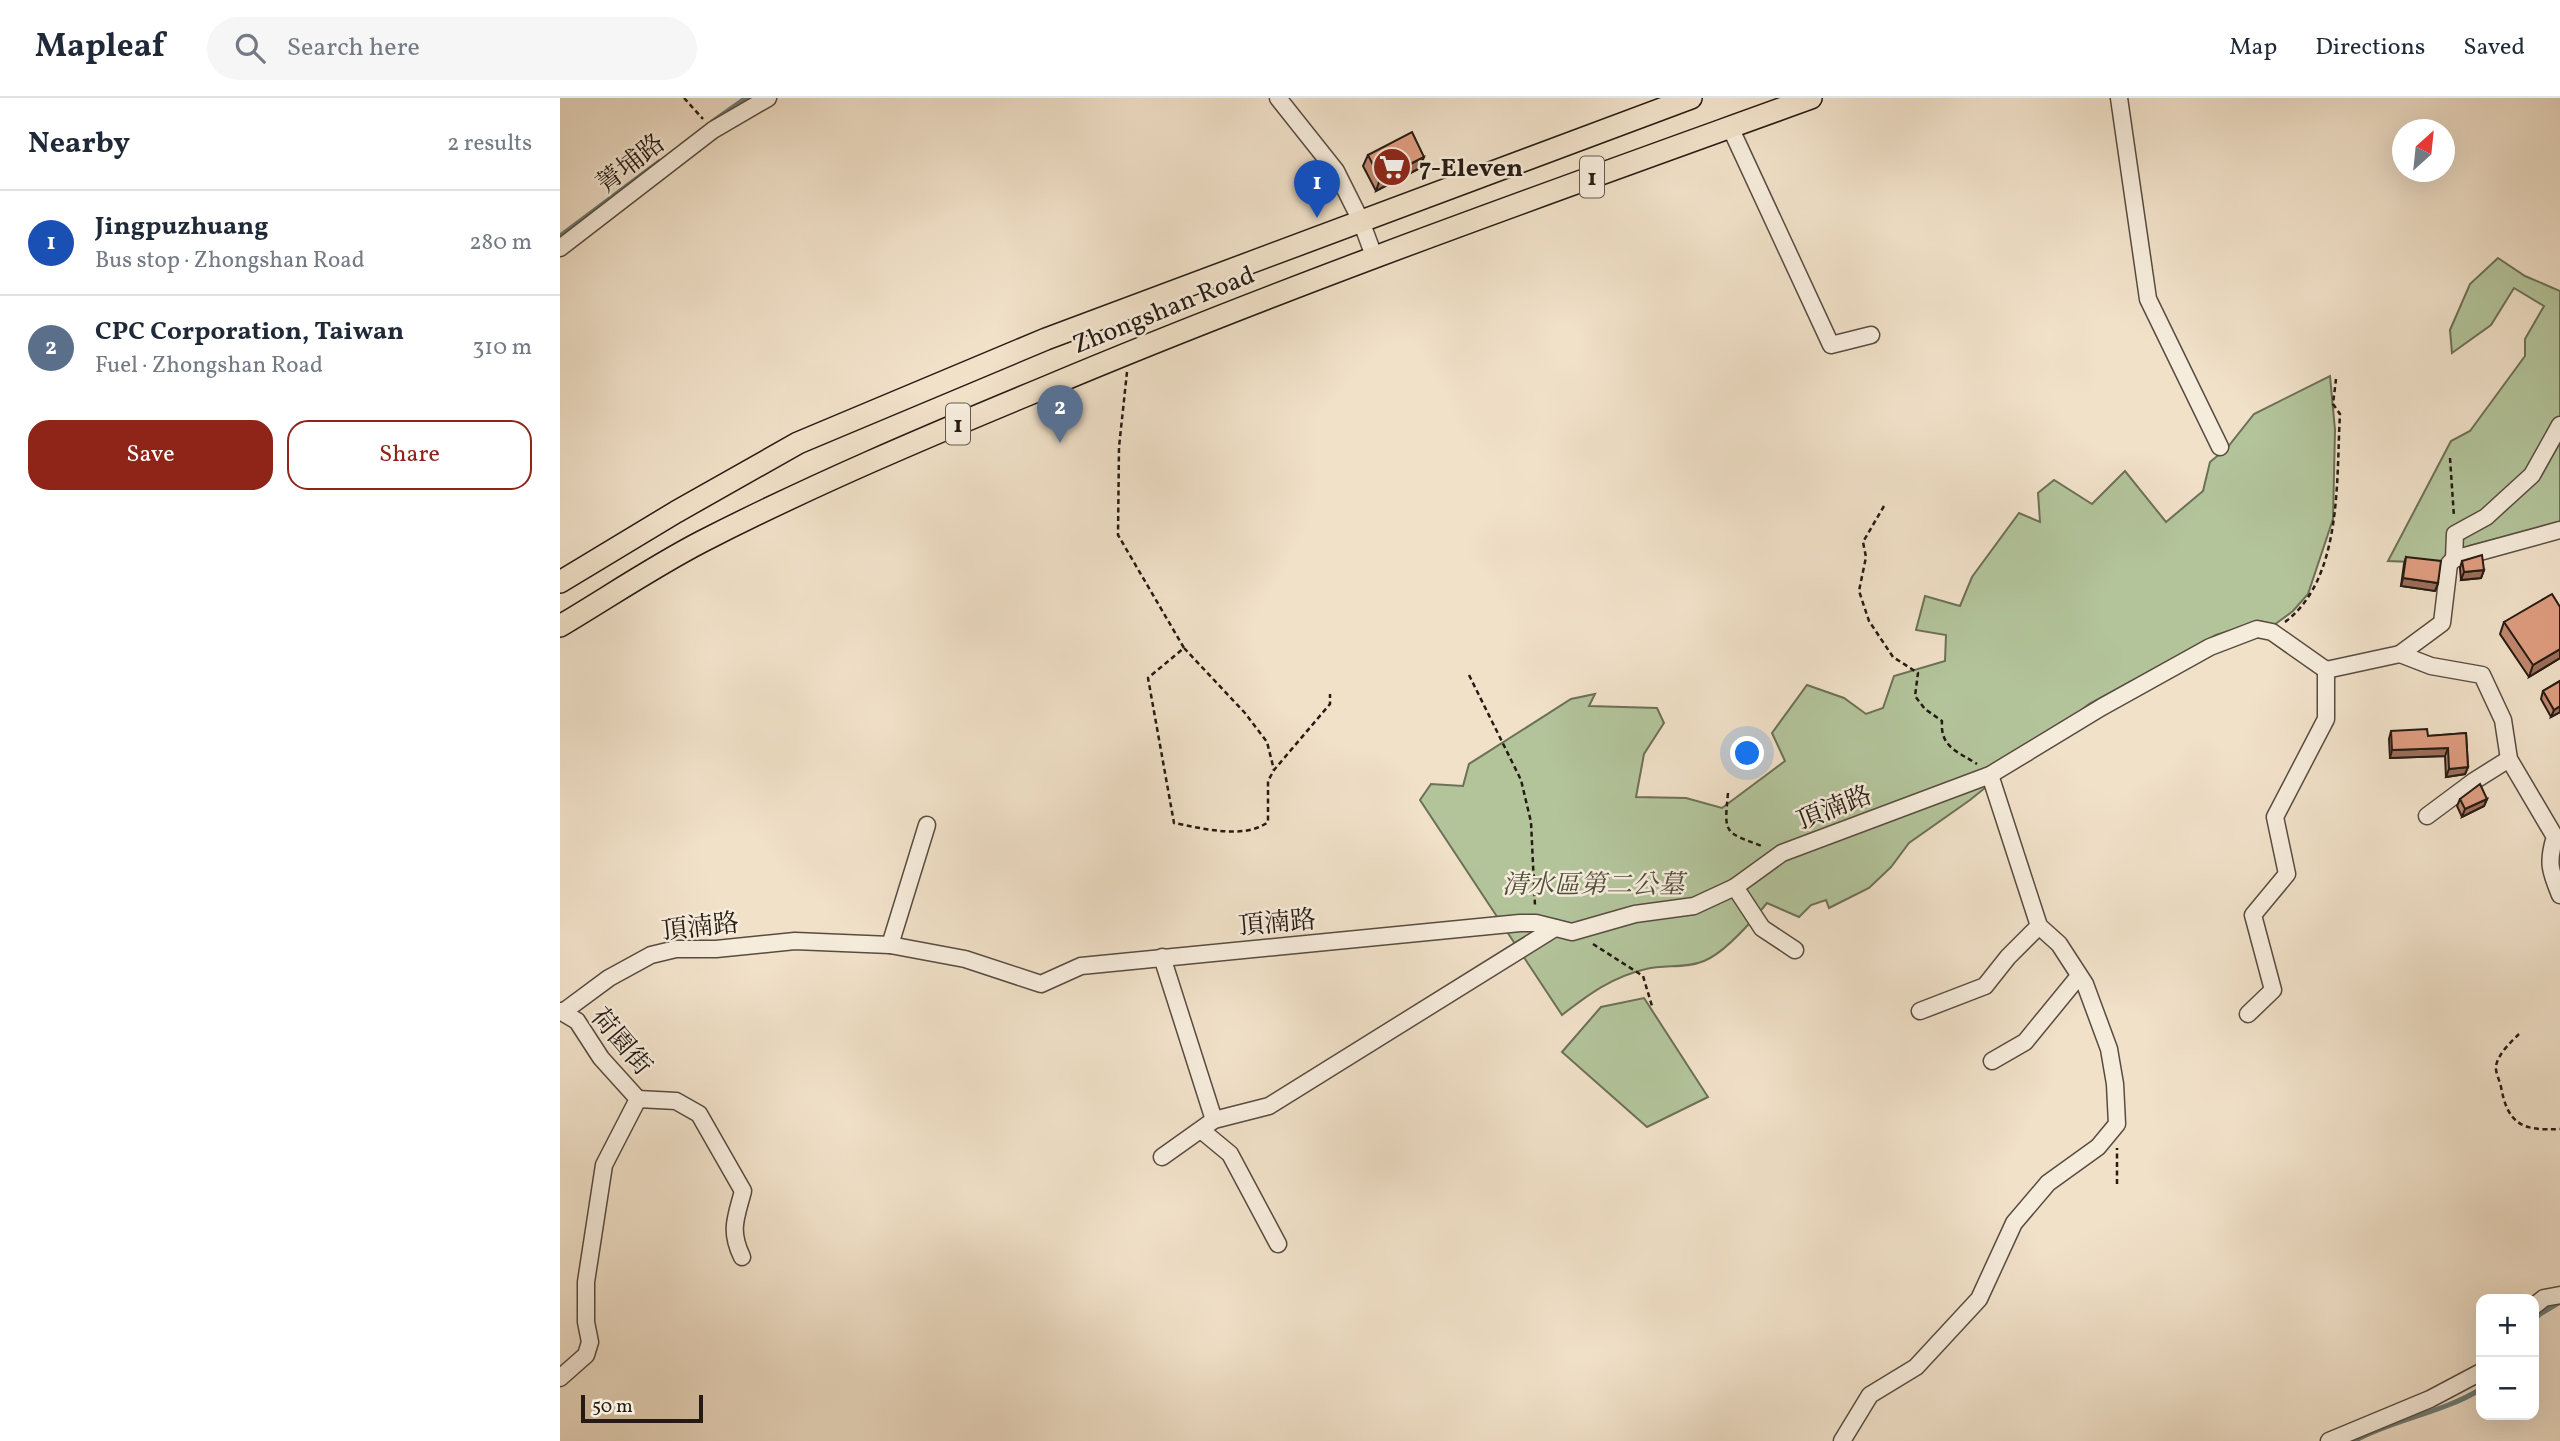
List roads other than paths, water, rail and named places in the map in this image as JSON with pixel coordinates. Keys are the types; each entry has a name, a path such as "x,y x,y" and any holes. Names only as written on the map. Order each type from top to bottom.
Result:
{"main road":[{"name":"Zhongshan Road","path":"560,582 798,443 1046,340 1691,98"},
{"name":"Zhongshan Road","path":"560,626 697,544 801,493 1130,352 1374,256 1811,98"}],"street":[{"name":"菁埔路","path":"560,248 713,130 768,98"},
{"path":"2119,98 2148,299 2220,447"},
{"path":"1285,100 1336,171 1361,221 1374,256"},
{"path":"1730,127 1830,345 1871,335"},
{"path":"2454,559 2455,534 2486,517 2532,475 2560,425"},
{"path":"2248,1014 2273,990 2253,915 2287,874 2274,817 2326,719 2326,670 2400,654 2442,623 2449,564 2454,559 2560,530"},
{"name":"頂湳路","path":"561,1012 609,978 651,955 676,949 716,949 795,941 890,945 965,959 1041,984 1081,966 1162,957 1536,923 1572,932 1635,914 1694,906 1735,887 1782,853 1990,775 2102,707 2210,647 2257,629 2272,632 2326,670"},
{"path":"2400,654 2431,666 2482,675 2503,720 2509,759 2557,837 2549,854 2552,876 2560,895"},
{"path":"2427,816 2509,759"},
{"path":"1842,1441 1870,1395 1916,1367 1979,1299 2014,1223 2048,1183 2098,1147 2118,1124 2109,1049 2085,984 2059,944 2039,926 1990,775"},
{"path":"890,945 927,825"},
{"path":"1735,887 1762,928 1795,950"},
{"path":"1920,1011 1985,986 2008,957 2039,926"},
{"path":"1162,1157 1214,1120 1269,1106 1555,928"},
{"path":"1162,957 1214,1120"},
{"path":"1992,1061 2025,1042 2078,976"},
{"name":"荷園街","path":"560,1378 586,1355 590,1342 586,1322 586,1282 604,1165 638,1099 601,1058 577,1021 561,1012"},
{"path":"638,1099 676,1101 699,1114 743,1191 734,1234 734,1241 742,1257"},
{"path":"1201,1130 1230,1154 1278,1244"},
{"path":"2539,1302 2544,1298 2560,1295"},
{"path":"2329,1441 2430,1399 2476,1375"}],"waterway":[{"path":"712,122 746,98"},
{"path":"560,236 659,162"},
{"path":"2539,1315 2560,1302"},
{"path":"2354,1441 2476,1392"}],"place":[{"name":"7-Eleven","path":"1392,167"},
{"name":"Jingpuzhuang","path":"1317,218"},
{"name":"CPC Corporation, Taiwan","path":"1060,443"}],"park label":[{"name":"清水區第二公墓","path":"1593,884"}]}
